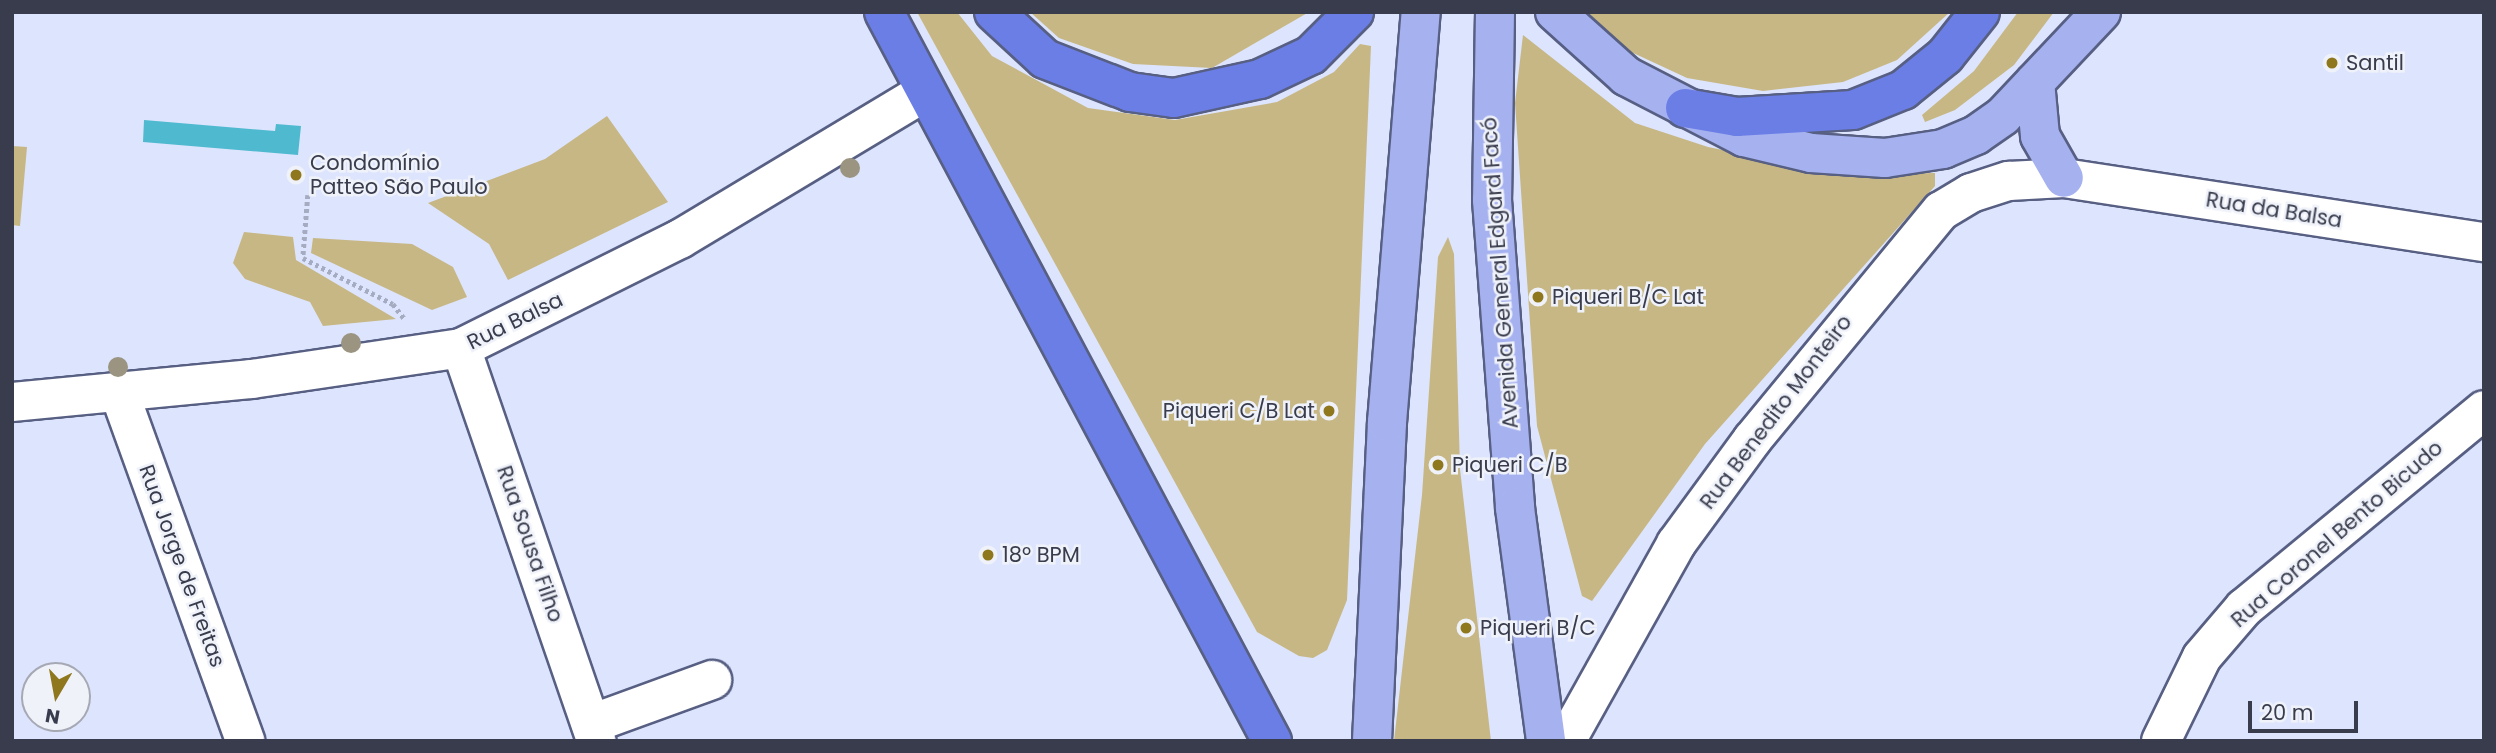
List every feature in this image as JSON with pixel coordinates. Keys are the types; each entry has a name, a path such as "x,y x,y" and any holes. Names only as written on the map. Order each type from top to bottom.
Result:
{"highway":[{"path":"884,12 1272,741"},
{"path":"994,12 1045,60 1130,92 1174,98 1219,91 1291,65 1311,55 1354,12"},
{"path":"1685,108 1737,117 1853,110 1903,90 1945,56 1980,12"}],"main road":[{"path":"1372,741 1388,422 1421,12"},
{"name":"Avenida General Edgard Facó","path":"1494,12 1492,200 1515,508 1546,741"},
{"path":"1555,12 1626,76 1744,137 1811,153 1885,158 1944,149 1976,135 2035,82 2101,12"},
{"path":"2035,82 2040,136 2064,178"}],"street":[{"name":"Rua Balsa","path":"12,402 119,392 461,348 680,239 925,92"},
{"name":"Rua da Balsa","path":"2064,178 2484,242"},
{"name":"Rua Benedito Monteiro","path":"1566,741 1676,544 1850,313 1941,211 2009,181 2064,178"},
{"name":"Rua Sousa Filho","path":"461,348 594,732"},
{"name":"Rua Jorge de Freitas","path":"119,392 246,741"},
{"name":"Rua Coronel Bento Bicudo","path":"2161,741 2202,657 2244,608 2484,410"},
{"path":"594,732 712,680"}],"path":[{"path":"308,195 303,258 393,304 408,324"}],"shaded area":[{"path":"917,12 957,12 992,56 1088,108 1175,120 1277,102 1334,72 1360,44 1371,46 1347,600 1327,650 1313,658 1299,656 1257,632"},
{"path":"1030,12 1309,12 1212,68 1133,64 1059,38"},
{"path":"1587,12 1950,12 1897,60 1843,82 1763,91 1687,78 1629,51"},
{"path":"2018,12 2054,12 2014,65 1955,110 1925,122 1922,115 1974,71"},
{"path":"1523,35 1635,123 1708,147 1846,175 1935,173 1935,186 1705,444 1592,601 1582,596 1537,426 1515,103"},
{"path":"607,116 668,202 508,280 489,244 428,203 545,159"},
{"path":"12,146 27,147 20,226 12,225"},
{"path":"244,232 293,237 296,260 396,319 323,326 310,302 245,279 233,263"},
{"path":"1448,237 1454,254 1460,469 1491,741 1394,741 1422,495 1438,257"},
{"path":"313,238 412,244 453,267 467,297 432,310 311,253"}],"water":[{"path":"144,120 275,131 276,124 301,126 298,155 143,142"}],"place":[{"name":"Santil","path":"2332,63"},
{"name":"Condomínio Patteo São Paulo","path":"296,175"},
{"name":"Piqueri B/C Lat","path":"1538,297"},
{"name":"Piqueri C/B Lat","path":"1329,411"},
{"name":"Piqueri C/B","path":"1438,465"},
{"name":"18º BPM","path":"988,555"},
{"name":"Piqueri B/C","path":"1466,628"}]}
